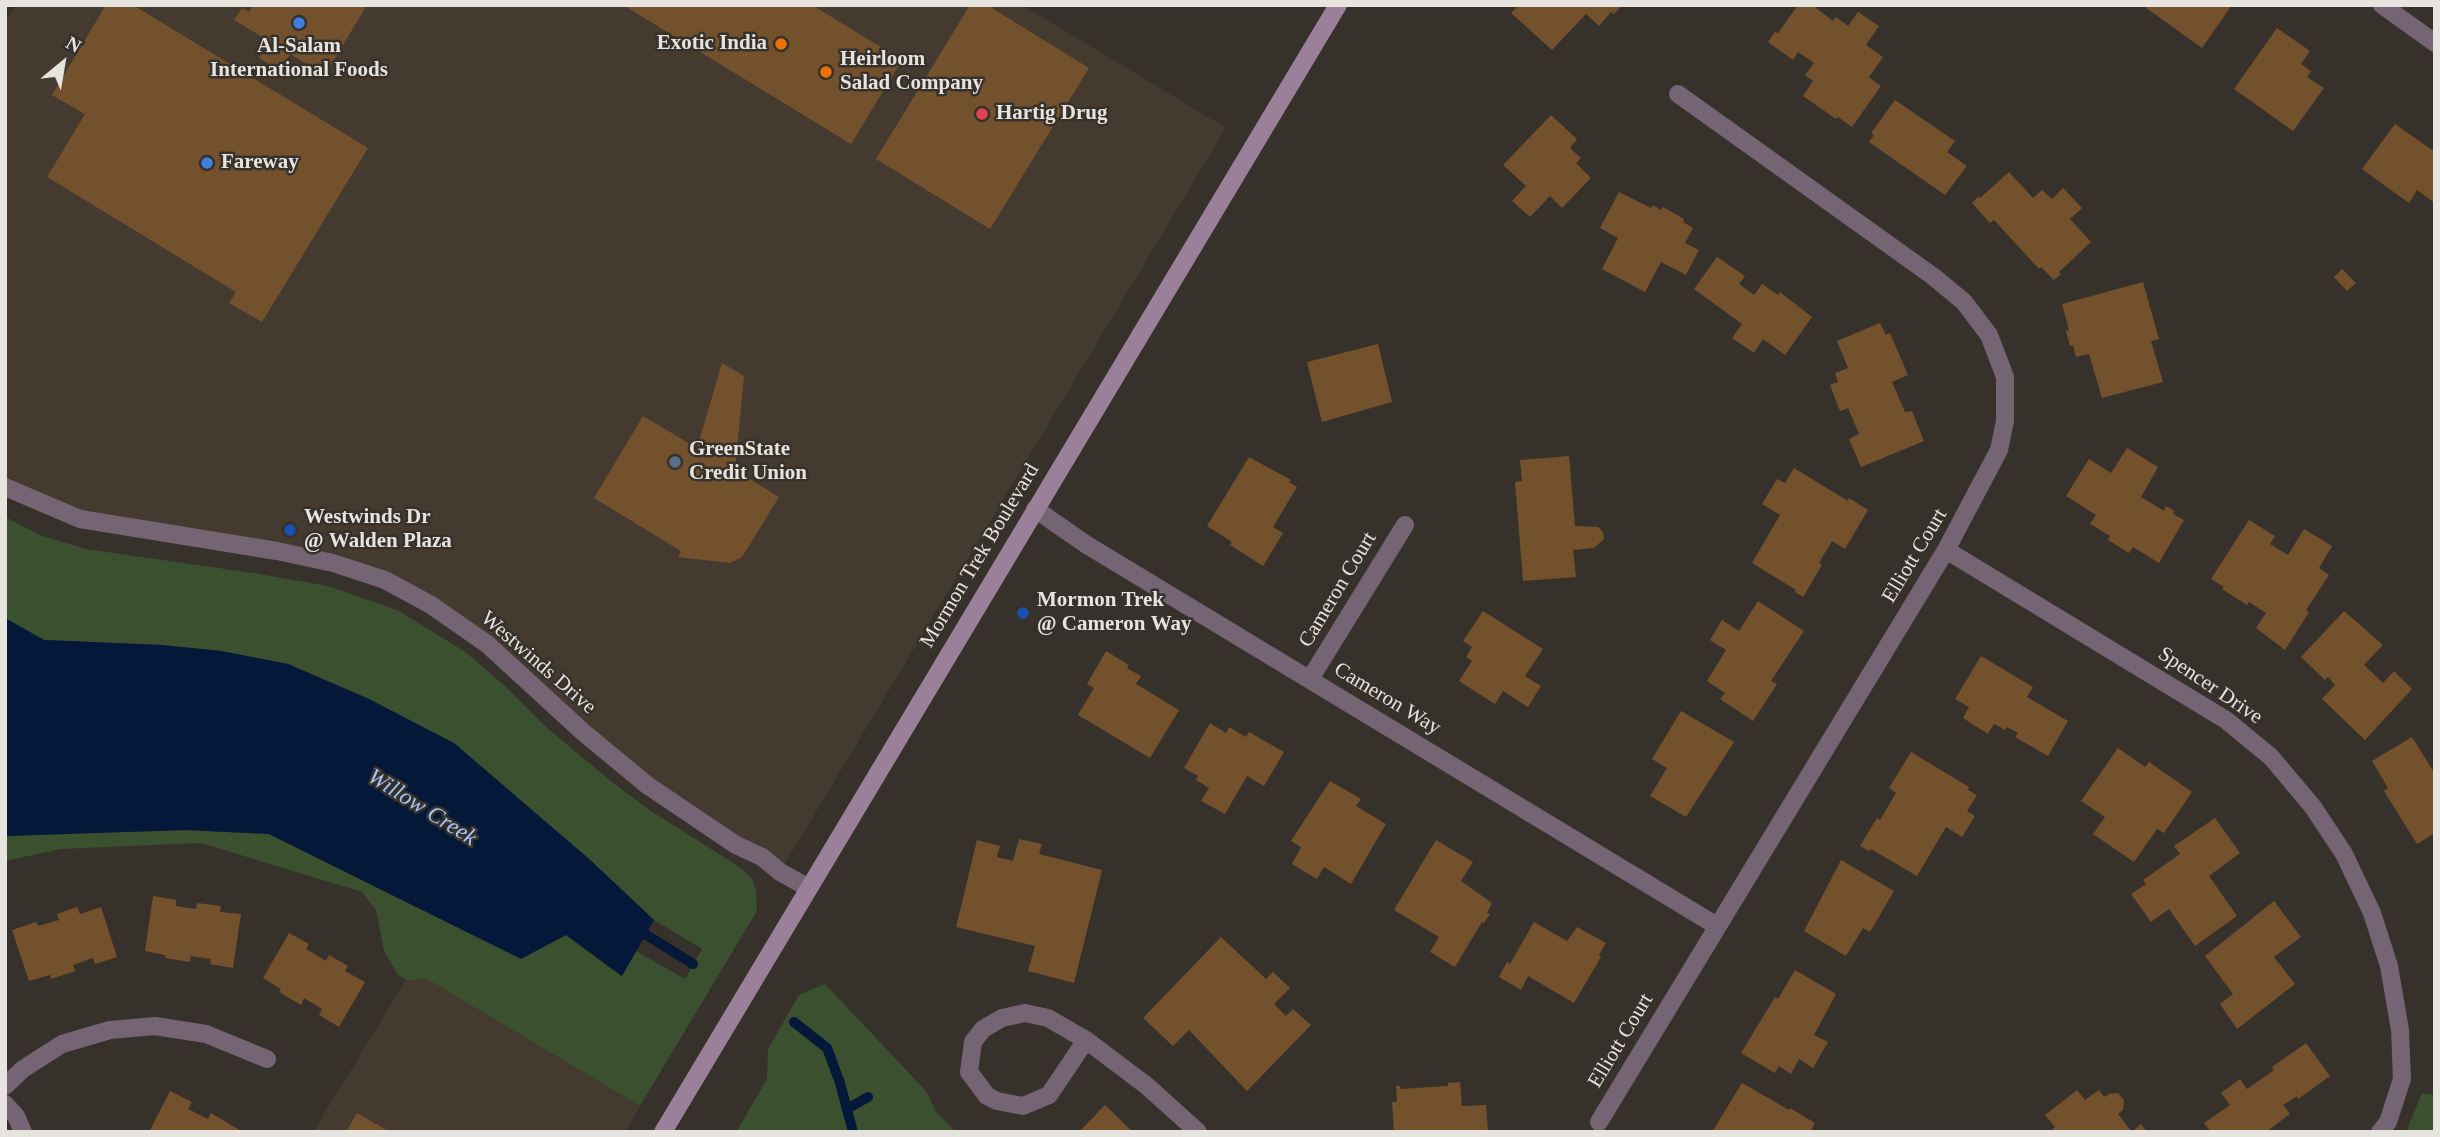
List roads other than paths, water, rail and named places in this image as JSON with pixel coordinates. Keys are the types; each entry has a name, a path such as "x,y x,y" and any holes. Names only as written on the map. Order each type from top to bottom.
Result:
{"main road":[{"name":"Mormon Trek Boulevard","path":"663,1132 1338,5"}],"street":[{"path":"2382,5 2435,43"},
{"name":"Elliott Court","path":"1599,1122 1946,550 1999,450 2005,421 2005,377 1989,335 1964,302 1934,277 1678,94"},
{"name":"Westwinds Drive","path":"5,486 80,519 278,551 333,563 385,580 430,605 487,644 583,732 647,785 736,845 762,857 780,872 809,888"},
{"name":"Cameron Way","path":"1035,509 1087,545 1717,926"},
{"name":"Cameron Court","path":"1310,679 1405,525"},
{"name":"Spencer Drive","path":"1946,550 2226,720 2271,757 2313,807 2349,866 2372,913 2389,966 2400,1030 2402,1079 2388,1122 2380,1132"},
{"path":"1086,1040 1048,1095 1023,1106 997,1101 987,1096 969,1072 973,1042 983,1029 1002,1018 1026,1013 1048,1018 1086,1040 1147,1086 1198,1132"},
{"path":"5,1086 23,1069 62,1044 110,1030 155,1026 206,1034 267,1059"},
{"path":"5,1104 16,1116 23,1132"}],"water":[{"path":"5,618 44,640 162,645 221,651 288,664 369,699 454,743 588,858 654,920 622,976 566,935 521,959 269,834 185,830 5,836"}],"waterway":[{"name":"Willow Creek","path":"637,929 693,964"},
{"name":"Willow Creek","path":"794,1022 827,1048 853,1132"},
{"path":"847,1109 868,1097"}],"place":[{"name":"Al-Salam International Foods","path":"299,23"},
{"name":"Exotic India","path":"781,44"},
{"name":"Heirloom Salad Company","path":"826,72"},
{"name":"Hartig Drug","path":"982,114"},
{"name":"Fareway","path":"207,163"},
{"name":"GreenState Credit Union","path":"675,462"},
{"name":"Westwinds Dr @ Walden Plaza","path":"290,530"},
{"name":"Mormon Trek @ Cameron Way","path":"1023,613"}]}
